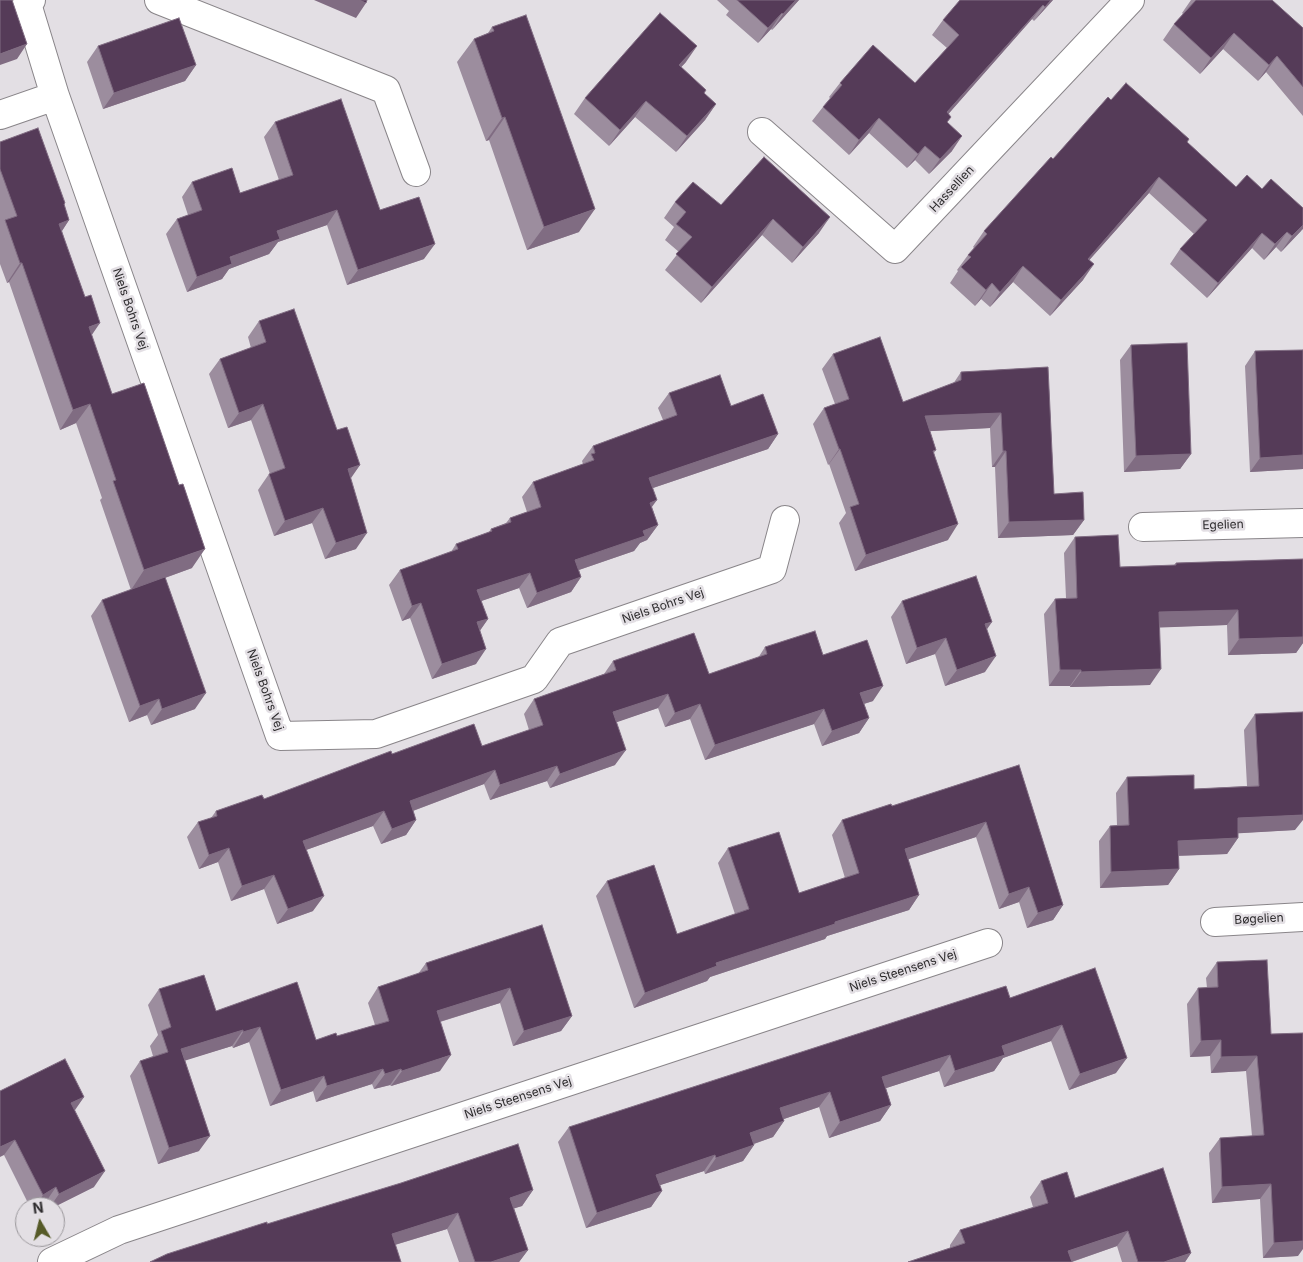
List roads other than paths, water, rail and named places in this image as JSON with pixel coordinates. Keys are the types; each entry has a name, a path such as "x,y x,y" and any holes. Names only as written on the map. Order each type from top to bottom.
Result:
{"street":[{"name":"Niels Bohrs Vej","path":"31,0 27,4 55,96 280,736 376,734 534,679 560,642 772,569 785,520"},
{"path":"159,0 386,90 416,172"},
{"name":"Hassellien","path":"762,132 895,249 1130,0"},
{"path":"0,115 55,96"},
{"name":"Egelien","path":"1142,527 1303,523"},
{"name":"Bøgelien","path":"1215,922 1303,917"},
{"name":"Niels Steensens Vej","path":"52,1262 119,1230 988,943"}]}
